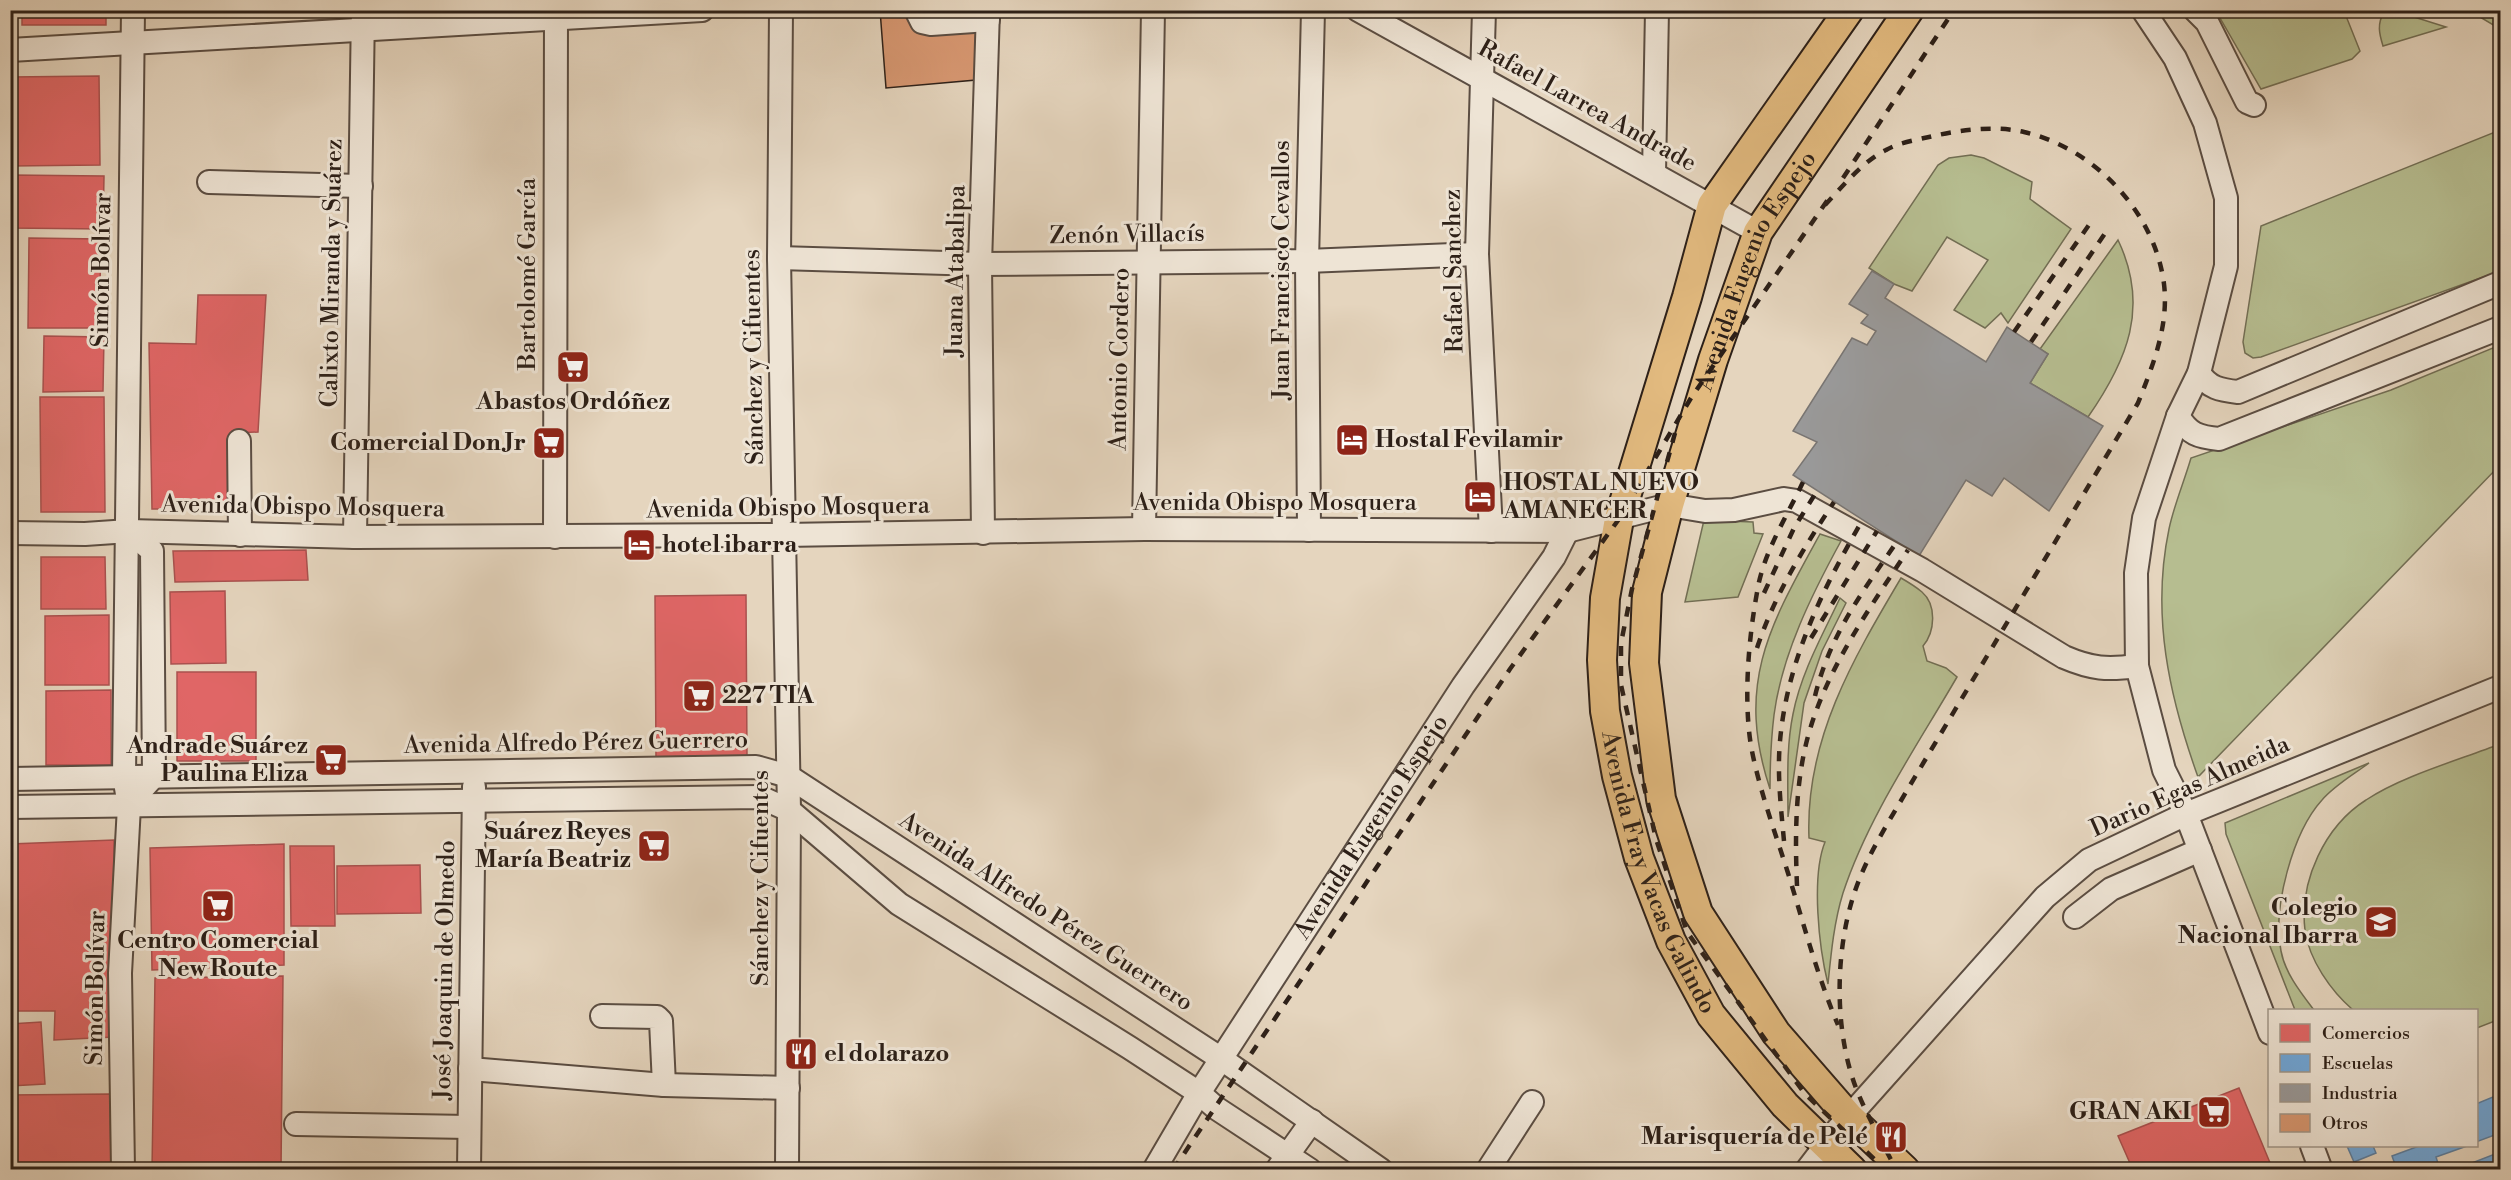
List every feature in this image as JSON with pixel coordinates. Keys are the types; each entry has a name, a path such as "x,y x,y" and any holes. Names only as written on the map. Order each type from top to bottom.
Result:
{"main road":[{"name":"Avenida Eugenio Espejo","path":"1619,519 1687,297 1712,206 1848,10"},
{"name":"Avenida Eugenio Espejo","path":"1669,505 1713,360 1758,232 1910,10"},
{"name":"Avenida Fray Vacas Galindo","path":"1669,505 1647,592 1644,663 1661,799 1698,913 1776,1033 1849,1117 1905,1170"},
{"name":"Avenida Fray Vacas Galindo","path":"1619,519 1605,598 1602,660 1605,711 1617,776 1639,858 1671,941 1711,1015 1785,1105 1852,1170"}],"street":[{"name":"Simón Bolívar","path":"123,1170 120,973 129,806 124,777 129,531 126,496 133,10"},
{"path":"10,50 133,43 362,20 702,10"},
{"name":"Sánchez y Cifuentes","path":"781,10 778,258 789,810 787,1170"},
{"path":"916,10 922,22 931,24 988,15"},
{"name":"Antonio Cordero","path":"1144,529 1153,10"},
{"name":"Juan Francisco Cevallos","path":"1310,530 1306,261 1313,10"},
{"name":"Rafael Larrea Andrade","path":"1358,10 1758,232"},
{"name":"Rafael Sanchez","path":"1484,10 1477,254 1491,531"},
{"path":"1654,173 1657,10"},
{"path":"2143,10 2175,58 2205,123 2226,198 2226,266 2199,373 2178,416 2144,518 2136,573 2137,666 2164,770 2186,814 2268,1028"},
{"path":"2195,10 2207,22 2247,102 2254,105"},
{"name":"Juana Atabalipa","path":"983,533 980,264 988,15"},
{"name":"Bartolomé García","path":"555,537 556,16"},
{"name":"Calixto Miranda y Suárez","path":"355,537 362,186 362,20"},
{"path":"209,182 362,186"},
{"name":"Zenón Villacís","path":"778,258 980,264 1306,261 1477,254"},
{"path":"2199,373 2206,384 2218,389 2238,392 2500,283"},
{"path":"2178,416 2186,429 2199,437 2219,439 2500,328"},
{"path":"239,441 240,535"},
{"path":"1567,531 1669,505 1705,511 1734,510 1784,499 1797,501 1922,570 2064,657 2100,669 2137,666"},
{"name":"Avenida Obispo Mosquera","path":"10,533 85,534 129,531 355,537 555,537 983,533 1144,529 1567,531"},
{"path":"129,531 152,551 154,776 129,806"},
{"name":"Avenida Eugenio Espejo","path":"1154,1170 1199,1093 1223,1060 1463,686 1554,557 1567,531"},
{"name":"Dario Egas Almeida","path":"1807,1170 1849,1117 2045,897 2089,860 2186,814 2500,687"},
{"name":"Avenida Alfredo Pérez Guerrero","path":"10,779 756,767 788,776 1223,1060 1382,1170"},
{"name":"José Joaquin de Olmedo","path":"468,1170 474,771"},
{"path":"10,807 760,797 789,810 899,904 1199,1093 1282,1162 1310,1170"},
{"path":"2075,917 2111,889 2200,850"},
{"path":"602,1016 657,1017 661,1021 664,1085"},
{"path":"470,1070 664,1085 788,1088"},
{"path":"1488,1170 1532,1102"},
{"path":"1282,1162 1312,1121"},
{"path":"296,1124 469,1127"},
{"path":"2312,1147 2321,1170"}],"green space":[{"path":"2216,11 2344,11 2360,51 2352,59 2261,89"},
{"path":"2395,11 2446,27 2383,46 2380,21 2384,12"},
{"path":"2470,11 2500,11 2500,29"},
{"path":"2500,130 2500,271 2261,357 2253,358 2245,353 2243,342 2261,226"},
{"path":"1971,155 1984,158 2032,182 2030,199 2071,229 2008,323 2001,313 1985,328 1954,310 1988,260 1947,237 1912,291 1894,284 1869,268 1938,165 1949,158"},
{"path":"2118,240 2132,288 2133,311 2130,333 2114,375 2088,417 2030,383 2048,354 2040,349"},
{"path":"2500,345 2500,465 2198,777 2171,686 2163,624 2162,593 2169,529 2191,458 2391,390"},
{"path":"1704,520 1753,522 1754,533 1763,534 1738,597 1685,602"},
{"path":"1820,534 1841,541 1809,603 1784,670 1774,715 1770,789 1760,751 1756,717 1757,686 1763,656 1773,627 1786,597"},
{"path":"1901,578 1922,592 1930,604 1932,626 1923,646 1927,661 1946,668 1957,677 1894,782 1853,865 1837,915 1828,984 1819,932 1817,893 1818,874 1825,842 1809,838 1810,802 1815,767 1824,734 1850,670"},
{"path":"1840,598 1846,603 1822,651 1804,703 1788,817 1789,740 1793,714 1801,684"},
{"name":"Colegio Nacional Ibarra","path":"2500,744 2500,1019 2478,1028 2478,1009 2352,1009 2322,974 2307,941 2304,911 2306,893 2318,856 2327,840 2351,811 2380,791 2413,776"},
{"path":"2369,763 2338,785 2322,800 2312,814 2294,851 2282,893 2279,933 2283,959 2299,990 2313,1009 2295,1009 2226,834 2225,823"}],"building: Comercios":[{"path":"22,10 106,10 106,25 22,25"},
{"path":"99,76 100,165 10,166 10,77"},
{"path":"10,175 104,176 103,229 10,228"},
{"path":"29,238 101,239 99,328 28,328"},
{"path":"198,295 266,295 258,432 233,433 232,509 152,509 149,343 196,344"},
{"path":"44,336 104,337 103,391 43,392"},
{"path":"40,397 104,397 105,512 41,512"},
{"path":"306,550 308,580 175,582 173,551"},
{"path":"41,557 105,557 106,609 41,609"},
{"path":"225,591 226,663 171,664 170,592"},
{"path":"746,595 747,757 656,758 655,596"},
{"path":"109,615 109,685 45,685 45,616"},
{"path":"177,672 256,672 256,761 177,761"},
{"path":"111,690 111,765 46,765 46,691"},
{"path":"114,840 113,1037 54,1040 55,1011 10,1011 10,844"},
{"name":"Centro Comercial New Route","path":"284,844 284,965 152,970 150,848"},
{"path":"290,846 334,846 335,926 291,926"},
{"path":"420,865 421,913 337,914 337,866"},
{"path":"283,976 281,1170 152,1170 155,978"},
{"path":"41,1022 45,1084 10,1086 10,1024"},
{"name":"GRAN AKI","path":"2239,1088 2273,1170 2133,1170 2118,1136"},
{"path":"110,1094 111,1170 10,1170 10,1095"}],"building: Escuelas":[{"path":"2500,1094 2500,1133 2478,1141 2478,1103"},
{"path":"2347,1147 2373,1147 2376,1153 2354,1162"},
{"path":"2416,1147 2464,1147 2436,1157 2440,1170 2397,1170 2392,1156"},
{"path":"2500,1152 2500,1170 2454,1170"}],"building: Industria":[{"path":"1872,271 1894,284 1885,298 1986,362 2007,327 2048,354 2030,383 2103,426 2049,511 2004,478 1992,496 1966,480 1919,556 1793,475 1817,442 1793,431 1852,338 1867,345 1876,331 1861,323 1868,315 1849,304"}],"building: Otros":[{"path":"880,10 977,10 976,80 886,88"}],"railway":[{"path":"1843,178 1954,10"},
{"path":"1825,205 1861,168 1877,155 1896,145 1964,130 2001,129 2024,132 2050,140 2074,152 2097,168 2117,187 2134,208 2148,232 2158,257 2164,284 2164,315 2159,345 2138,403 1884,829 1854,894 1843,941 1840,966 1844,1041 1856,1088 1896,1170"},
{"path":"1173,1170 1510,669 1619,519 1691,398 1829,198"},
{"path":"2014,332 2091,222"},
{"path":"2031,342 2106,232"},
{"path":"1675,433 1632,589 1621,643 1621,685 1656,839 1687,932 1805,1094 1886,1170"},
{"path":"1803,482 1772,543 1759,582 1752,622 1747,706 1751,746 1763,794 1817,969 1838,1025"},
{"path":"1764,593 1794,528 1817,491"},
{"path":"1757,648 1772,609 1791,572 1834,502"},
{"path":"1784,841 1779,753 1790,682 1821,599 1862,521"},
{"path":"1811,638 1877,531"},
{"path":"1815,696 1821,674 1838,634 1896,543"},
{"path":"1797,886 1798,794 1803,758 1815,714 1850,641 1908,550"}],"place":[{"name":"Abastos Ordóñez","path":"573,367"},
{"name":"Hostal Fevilamir","path":"1352,440"},
{"name":"Comercial Don Jr","path":"549,443"},
{"name":"HOSTAL NUEVO AMANECER","path":"1480,497"},
{"name":"hotel ibarra","path":"639,545"},
{"name":"227 TIA","path":"699,696"},
{"name":"Andrade Suárez Paulina Eliza","path":"331,760"},
{"name":"Suárez Reyes María Beatriz","path":"654,846"},
{"name":"Centro Comercial New Route","path":"218,906"},
{"name":"Colegio Nacional Ibarra","path":"2381,922"},
{"name":"el dolarazo","path":"801,1054"},
{"name":"GRAN AKI","path":"2214,1112"},
{"name":"Marisquería de Pelé","path":"1891,1137"}]}
